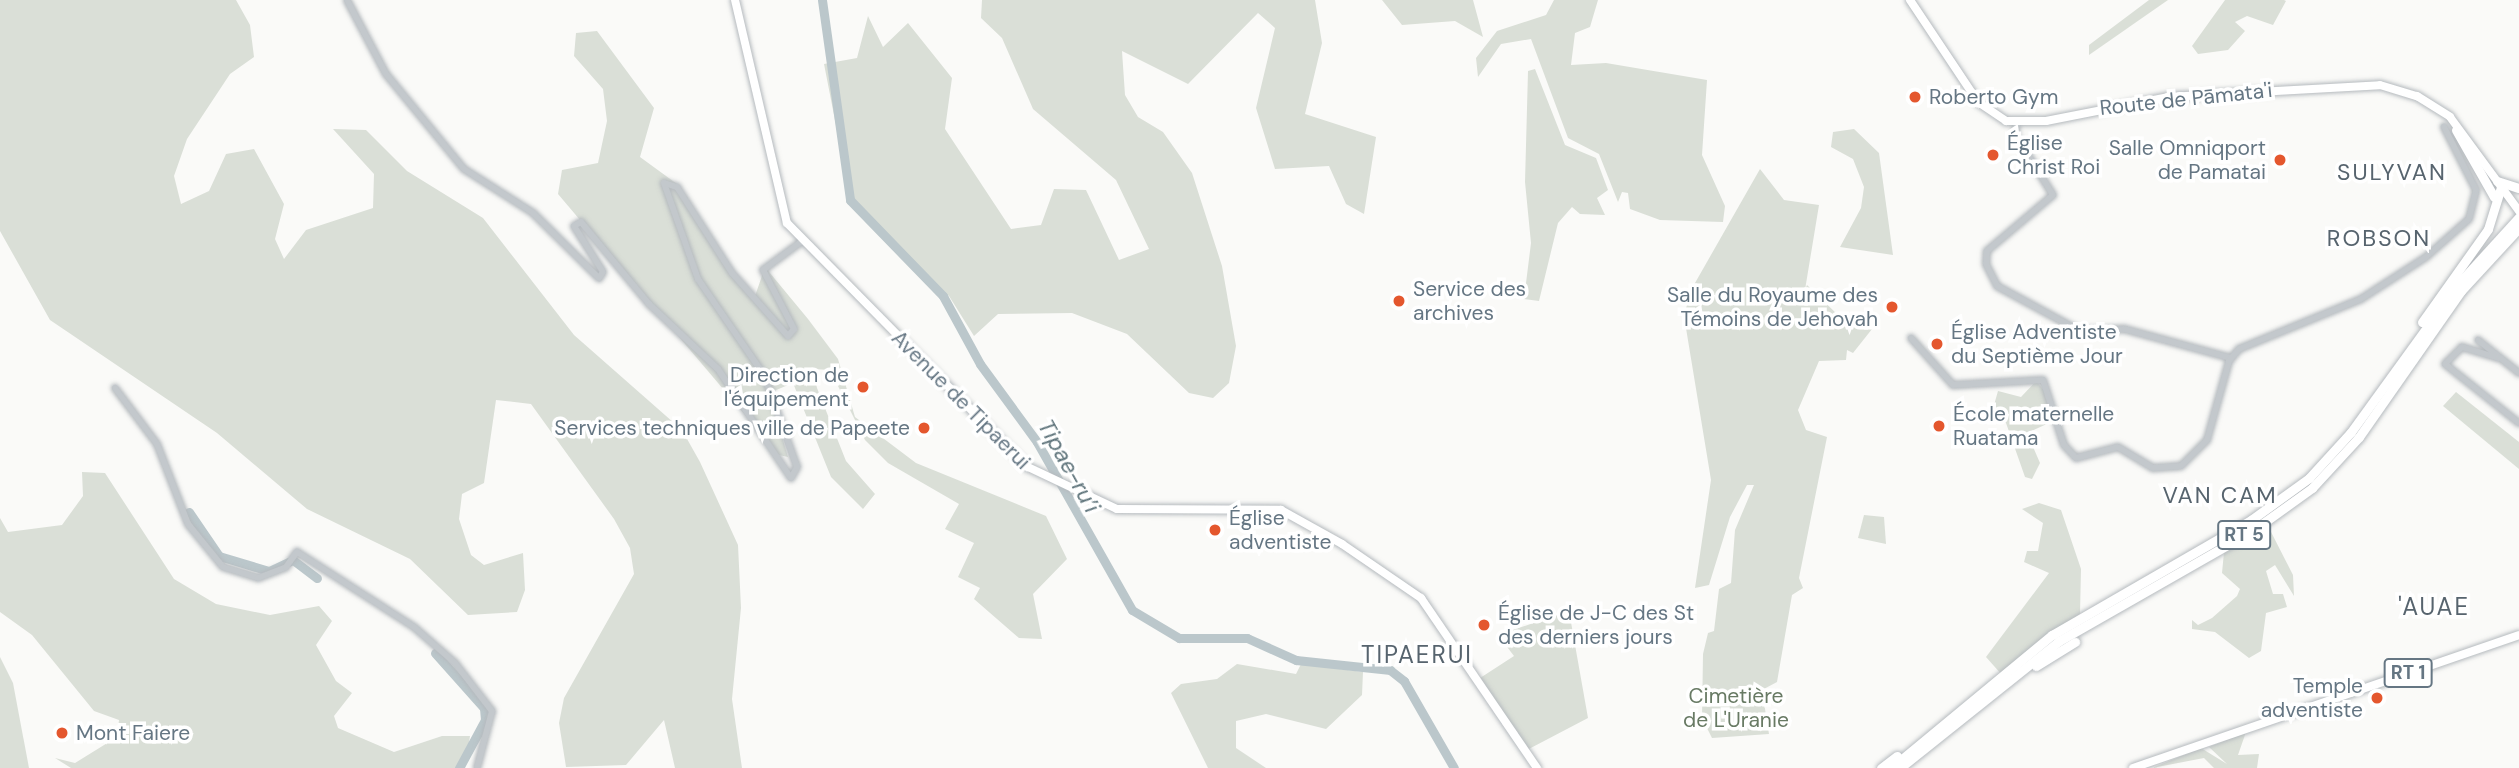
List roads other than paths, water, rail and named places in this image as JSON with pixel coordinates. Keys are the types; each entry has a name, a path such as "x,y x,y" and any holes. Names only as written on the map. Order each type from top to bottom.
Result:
{"highway":[{"path":"2450,127 2491,183 2494,202"},
{"path":"2400,363 2488,229 2499,184 2519,188"},
{"name":"RT 5","path":"1891,768 2052,635 2292,492 2338,449 2400,363 2518,222"},
{"name":"RT 5","path":"1900,768 2059,641 2273,517 2330,470 2455,299 2518,222"},
{"path":"2105,623 2166,580"},
{"path":"2019,674 2075,642"},
{"path":"1881,768 1942,726"}],"main road":[{"name":"Avenue de Tipaerui","path":"735,0 783,212 802,240 1040,478 1063,484 1121,509 1281,510 1342,544 1421,598 1537,768"},
{"path":"1910,0 1978,102 2017,123"},
{"name":"Route de Pāmata'i","path":"2017,123 2115,103 2349,83 2395,88 2442,112 2450,127"},
{"path":"2442,112 2450,127 2489,171 2519,211"},
{"name":"RT 1","path":"2133,768 2519,635"}],"street":[{"path":"347,0 386,74 458,163 533,213 601,277 576,222 710,360 791,478 797,467 764,374 698,279 664,184 677,187 732,273 788,336 794,329 763,270 802,240"},
{"path":"2017,123 2015,134 2053,195 1987,251 1986,264 1997,286 2080,331 2124,328 2231,358"},
{"path":"1910,338 1953,385 2043,380 2074,457 2118,447 2162,469 2186,464 2204,446 2231,358 2250,342 2320,320 2372,292 2463,226 2476,190 2450,127"},
{"path":"2478,340 2519,373"},
{"path":"2498,358 2462,347 2445,363 2519,423"},
{"path":"115,388 157,444 185,518 208,547 244,578 269,575 291,560 297,552 414,627 480,691 492,715 477,768"}],"waterway":[{"name":"Tipae-ru’i","path":"822,0 850,200 943,296 980,364 1037,442 1132,610 1179,638 1247,638 1296,660 1390,670 1404,681 1454,768"},
{"path":"189,512 219,556 269,571 293,560 317,578"},
{"path":"435,653 484,708 485,720 459,768"}],"place":[{"name":"Roberto Gym","path":"1915,97"},
{"name":"Église Christ Roi","path":"1993,155"},
{"name":"Salle Omniqport de Pamatai","path":"2280,160"},
{"name":"Service des archives","path":"1399,301"},
{"name":"Salle du Royaume des Témoins de Jehovah","path":"1892,307"},
{"name":"Église Adventiste du Septième Jour","path":"1937,344"},
{"name":"Direction de l'équipement","path":"863,387"},
{"name":"École maternelle Ruatama","path":"1939,426"},
{"name":"Services techniques ville de Papeete","path":"924,428"},
{"name":"Église adventiste","path":"1215,530"},
{"name":"Église de J-C des St des derniers jours","path":"1484,625"},
{"name":"Temple adventiste","path":"2377,698"},
{"name":"Mont Faiere","path":"62,733"}],"district":[{"name":"SULYVAN","path":"2392,172"},
{"name":"ROBSON","path":"2379,238"},
{"name":"VAN CAM","path":"2220,495"},
{"name":"'AUAE","path":"2434,607"},
{"name":"TIPAERUI","path":"1417,655"}],"park label":[{"name":"Cimetière de L'Uranie","path":"1736,708"}]}
